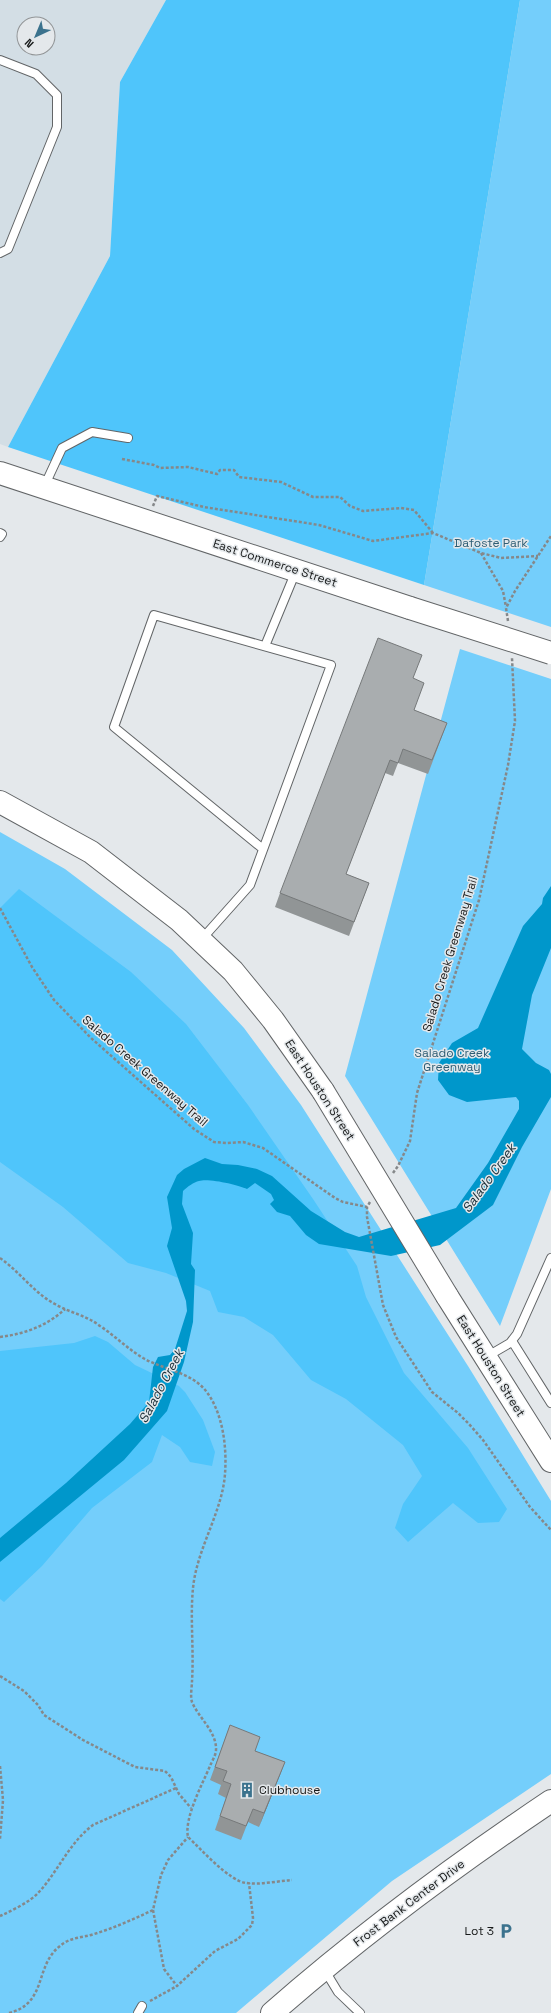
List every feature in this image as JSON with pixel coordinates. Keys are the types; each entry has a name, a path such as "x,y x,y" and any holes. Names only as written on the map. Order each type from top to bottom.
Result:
{"main road":[{"name":"East Commerce Street","path":"0,473 551,653"},
{"name":"East Houston Street","path":"0,802 92,852 179,920 233,971 274,1020 323,1090 447,1296 551,1461"},
{"name":"Frost Bank Center Drive","path":"272,2013 324,1968 424,1889 551,1801"}],"lane":[{"path":"0,60 36,74 57,95 57,127 8,249 0,253"},
{"path":"44,487 62,448 92,432 128,438"},
{"path":"0,533 2,534 0,537"},
{"path":"265,646 297,570"},
{"path":"200,940 250,885 264,849 331,664 154,615 114,727 264,849"},
{"path":"486,1358 512,1341 518,1334 551,1258"},
{"path":"512,1341 551,1403"},
{"path":"324,1968 338,1992 360,2013"}],"path":[{"path":"122,459 154,465 160,468 188,467 217,474 220,470 234,470 239,477 281,482 313,497 340,497 350,506 363,511 401,508 414,510 433,533 481,554 501,558 538,556"},
{"path":"146,521 157,496 204,507 319,525 373,541 433,533"},
{"path":"481,554 503,590 506,608"},
{"name":"Salado Creek Greenway Trail","path":"389,1178 398,1166 410,1141 417,1093 479,900 508,765"},
{"name":"Salado Creek Greenway Trail","path":"0,908 32,967 54,1000 91,1038 194,1129 214,1142 226,1144 243,1142 264,1148 335,1198 343,1202 367,1207"},
{"path":"374,1197 367,1207 368,1225 383,1305 390,1326 426,1385 438,1398 454,1408 483,1440 530,1507 551,1530"},
{"path":"0,1258 45,1297 65,1309 79,1313 100,1325 144,1359 189,1377 207,1392 214,1405 220,1419 225,1459 225,1475 221,1492 202,1548 193,1588 194,1659 191,1701 215,1740 216,1750 198,1796 191,1808 190,1821 186,1830 188,1837 230,1875 244,1883 292,1880"},
{"path":"0,1337 18,1334 36,1328 54,1319 65,1309"},
{"path":"0,1676 24,1690 38,1705 44,1715 83,1740 134,1767 165,1771 191,1808"},
{"path":"0,1766 3,1800 0,1839"},
{"path":"0,1916 13,1910 39,1892 73,1843 93,1824 176,1788"},
{"path":"177,1986 164,1969 153,1910 161,1875 168,1860 188,1837"},
{"path":"140,2010 177,1986 215,1951 238,1939 252,1925 253,1918 249,1883"},
{"path":"9,2013 25,2006 33,1998 39,1987 46,1963 60,1946 80,1936 92,1935 153,1910"}],"shaded area":[{"path":"0,0 166,0 120,82 110,256 8,447 0,444"},
{"path":"166,0 520,0 424,585 8,447 110,256 120,82"},
{"path":"19,889 131,972 186,1024 248,1105 357,1266 366,1297 404,1373 468,1448 507,1509 499,1522 478,1523 453,1503 408,1542 395,1528 403,1504 422,1476 403,1445 346,1399 311,1380 273,1335 244,1317 218,1312 210,1291 166,1273 128,1263 63,1207 0,1162 0,908"},
{"path":"95,1336 108,1342 135,1365 179,1386 185,1392 203,1420 215,1452 212,1466 190,1462 180,1447 162,1435 152,1462 92,1508 42,1566 4,1602 0,1599 0,1351 74,1343"}],"green space":[{"name":"Dafoste Park","path":"520,0 551,0 551,627 424,585"},
{"name":"Salado Creek Greenway","path":"460,649 551,679 551,1189 500,1326 345,1076"},
{"path":"0,832 65,869 172,950 244,1028 301,1105 468,1366 551,1501 551,1774 392,1881 236,2013 0,2013"}],"water":[{"name":"Salado Creek","path":"551,886 551,948 532,995 522,1049 536,1063 549,1070 551,1074 551,1097 522,1147 493,1205 440,1245 391,1256 319,1244 306,1235 290,1216 277,1212 270,1204 274,1200 271,1194 255,1183 247,1189 209,1180 197,1182 189,1186 183,1191 182,1204 193,1233 191,1264 195,1270 193,1322 184,1362 167,1411 124,1460 0,1562 0,1538 66,1483 130,1424 149,1402 153,1367 158,1357 170,1355 175,1349 187,1311 186,1301 167,1246 172,1228 167,1197 177,1175 184,1169 205,1158 222,1164 238,1165 257,1169 272,1176 311,1211 345,1232 359,1237 456,1208 488,1163 519,1109 519,1101 516,1097 467,1102 449,1095 438,1080 439,1063 452,1043 478,1028 523,926 542,904 543,898"}],"building":[{"path":"378,638 422,655 413,678 424,683 414,710 447,723 432,760 403,749 398,763 390,760 346,874 369,883 354,922 280,893"},
{"name":"Clubhouse","path":"230,1725 260,1737 255,1751 285,1762 264,1813 253,1809 246,1826 220,1816 231,1784 223,1781 227,1771 215,1767"}],"place":[{"name":"Clubhouse","path":"247,1790"},
{"name":"Lot 3","path":"506,1931"}]}
